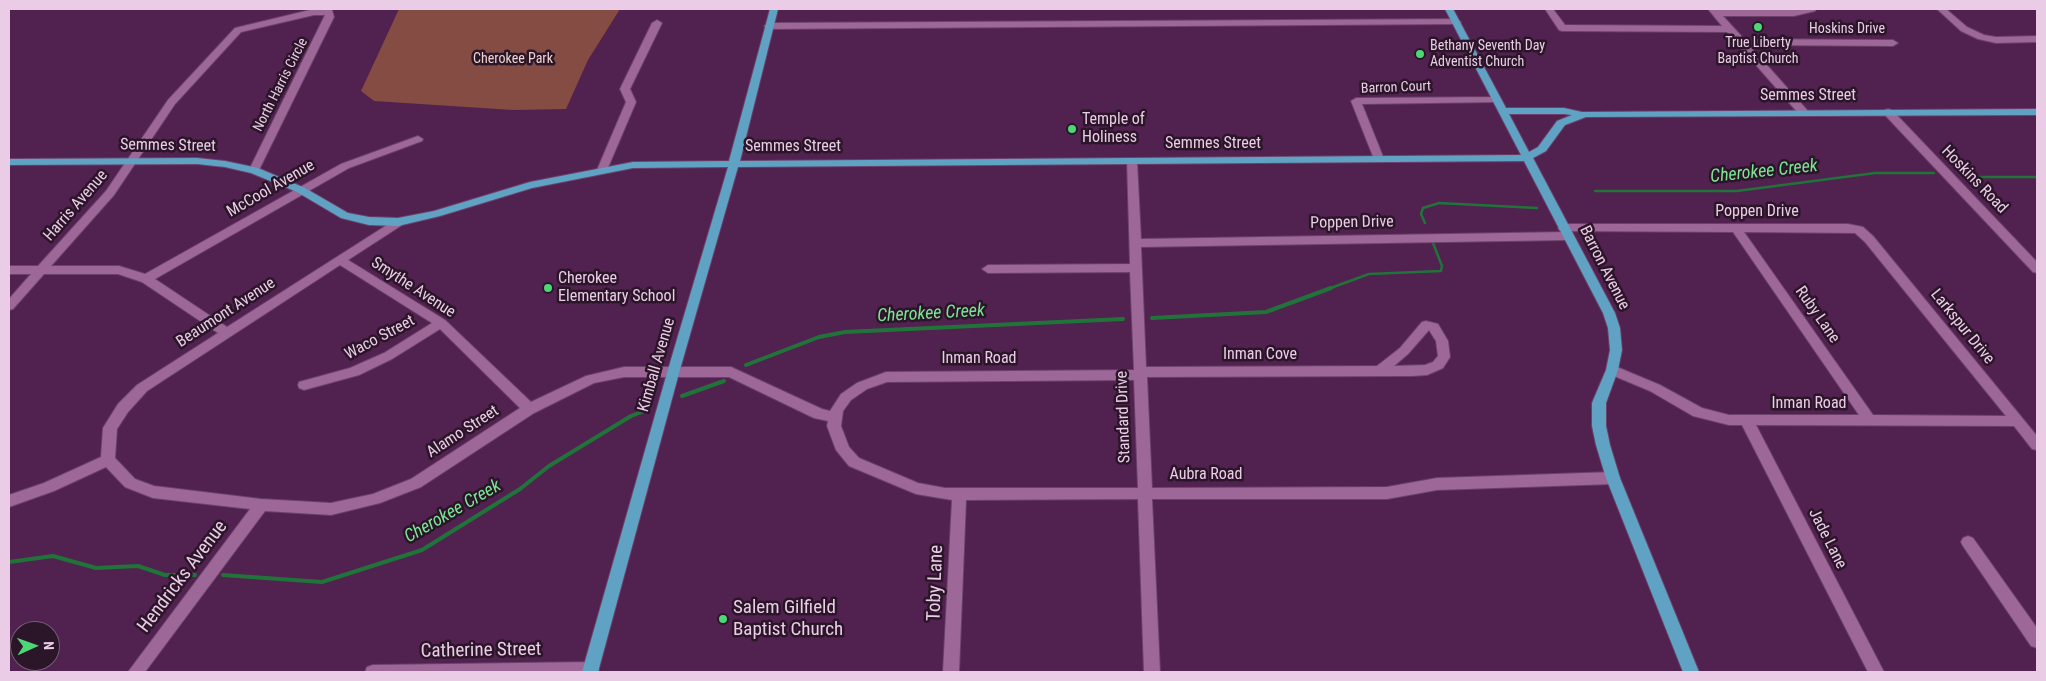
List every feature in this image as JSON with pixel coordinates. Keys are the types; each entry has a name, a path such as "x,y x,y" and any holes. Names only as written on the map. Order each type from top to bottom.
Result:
{"main road":[{"name":"Kimball Avenue","path":"590,671 673,373 734,164 774,9"},
{"name":"Barron Avenue","path":"1449,9 1609,314 1614,328 1616,350 1612,370 1599,403 1598,415 1603,445 1613,478 1691,672"},
{"name":"Semmes Street","path":"1503,111 1580,114 2037,112"},
{"name":"Semmes Street","path":"9,162 197,161 225,164 254,170 301,190 345,216 368,221 398,222 436,214 530,185 602,170 646,164 1526,158 1542,148 1561,123 1580,114"}],"street":[{"path":"1713,11 1794,13 1812,9"},
{"path":"1940,9 1964,30 1976,35 1996,40 2037,39"},
{"path":"1548,10 1562,28 1730,29"},
{"path":"1713,11 1803,112"},
{"name":"Harris Avenue","path":"9,306 110,193 171,102 238,30 314,12 329,12"},
{"name":"North Harris Circle","path":"254,170 330,18 329,12"},
{"path":"769,26 1456,22"},
{"path":"602,170 631,102 625,89 657,23"},
{"path":"2024,39 2037,51"},
{"name":"Hoskins Drive","path":"1741,42 1894,43"},
{"name":"Barron Court","path":"1379,159 1356,101 1497,100"},
{"name":"Hoskins Road","path":"1888,112 2037,269"},
{"name":"McCool Avenue","path":"146,279 301,190 361,159 418,139"},
{"name":"Standard Drive","path":"1132,161 1152,672"},
{"name":"Beaumont Avenue","path":"108,460 110,428 123,408 142,388 225,332 398,222"},
{"name":"Poppen Drive","path":"1136,243 1736,228 1860,229"},
{"name":"Ruby Lane","path":"1736,228 1870,421"},
{"name":"Larkspur Drive","path":"1860,229 2037,446"},
{"name":"Smythe Avenue","path":"340,260 441,323 529,409"},
{"path":"988,269 1136,268"},
{"path":"9,270 112,270 146,279 225,332"},
{"name":"Waco Street","path":"304,385 354,372 388,356 441,323"},
{"name":"Inman Cove","path":"1140,374 1420,370 1438,365 1444,353 1442,341 1434,327 1426,325 1404,351 1381,370"},
{"name":"Inman Road","path":"1612,370 1655,388 1698,412 1716,418 1747,421 2017,421"},
{"name":"Alamo Street","path":"108,460 130,483 153,492 261,505 332,508 376,499 416,483 529,409 590,379 624,372 731,372 819,414 835,417"},
{"name":"Inman Road","path":"835,417 837,410 846,397 862,386 886,377 1140,374"},
{"name":"Aubra Road","path":"835,417 834,426 843,450 854,462 916,488 959,495 1387,493 1438,484 1613,478"},
{"name":"Jade Lane","path":"1747,421 1876,672"},
{"path":"9,501 49,487 108,460"},
{"name":"Toby Lane","path":"951,672 959,495"},
{"name":"Hendricks Avenue","path":"136,672 261,505"},
{"path":"1968,542 2037,641"},
{"name":"Catherine Street","path":"373,672 590,671"}],"green space":[{"name":"Cherokee Park","path":"399,9 620,9 588,60 566,109 513,110 374,101 361,91"}],"waterway":[{"name":"Cherokee Creek","path":"1595,191 1737,191 1875,173 1934,173"},
{"name":"Cherokee Creek","path":"1973,177 2037,177"},
{"name":"Cherokee Creek","path":"1425,223 1421,214 1423,208 1439,203 1537,208"},
{"name":"Cherokee Creek","path":"1328,289 1369,274 1441,271 1442,266 1433,243"},
{"name":"Cherokee Creek","path":"1152,318 1266,312 1331,288"},
{"name":"Cherokee Creek","path":"746,365 819,337 845,332 1123,319"},
{"name":"Cherokee Creek","path":"682,396 724,381"},
{"name":"Cherokee Creek","path":"223,575 322,582 422,550 520,489 549,466 631,416 647,410"},
{"name":"Cherokee Creek","path":"9,562 53,556 96,568 138,566 165,575 195,575"}],"place":[{"name":"True Liberty Baptist Church","path":"1758,27"},
{"name":"Bethany Seventh Day Adventist Church","path":"1420,54"},
{"name":"Temple of Holiness","path":"1072,129"},
{"name":"Cherokee Elementary School","path":"548,288"},
{"name":"Salem Gilfield Baptist Church","path":"723,619"}]}
